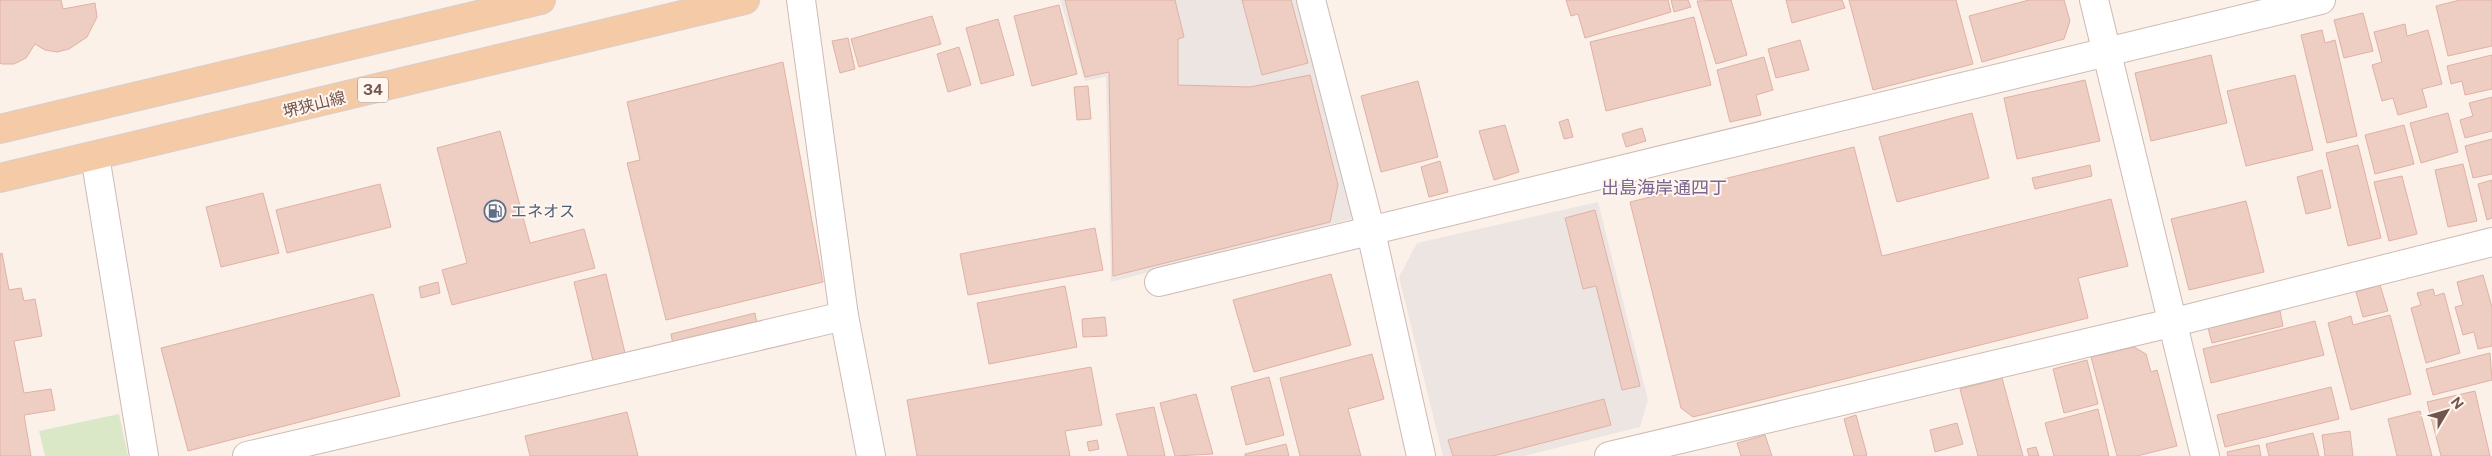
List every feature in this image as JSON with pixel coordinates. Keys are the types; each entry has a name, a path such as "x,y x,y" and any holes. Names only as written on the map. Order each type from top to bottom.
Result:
{"main road":[{"path":"0,129 541,0"},
{"name":"堺狭山線","path":"0,178 745,0"}],"street":[{"path":"801,0 844,316 871,456"},
{"path":"1311,0 1371,232 1421,456"},
{"path":"2094,0 2171,323 2205,456"},
{"path":"1158,282 1371,232 2320,0"},
{"path":"95,156 144,456"},
{"path":"1609,456 2171,323 2492,242"},
{"path":"246,456 844,316"}],"shaded area":[{"path":"1060,0 1296,0 1355,218 1111,282 1106,77 1085,81"},
{"path":"1598,202 1648,400 1640,427 1524,456 1443,456 1399,277 1417,243"}],"green space":[{"path":"119,414 128,456 45,456 39,431"}],"building":[{"path":"0,0 61,0 63,9 95,3 97,17 87,37 69,49 57,52 45,50 35,44 26,58 14,64 2,64 0,63"},
{"path":"1065,0 1175,0 1184,37 1178,39 1178,85 1250,87 1310,75 1338,185 1330,222 1113,276 1109,72 1085,77"},
{"path":"1242,0 1291,0 1308,63 1262,75"},
{"path":"1566,0 1668,0 1671,12 1585,38 1578,14 1571,16"},
{"path":"1671,0 1688,0 1691,7 1674,12"},
{"path":"1731,0 1747,55 1716,64 1697,1"},
{"path":"1786,0 1842,0 1845,8 1792,23"},
{"path":"1849,0 1956,0 1973,64 1873,90"},
{"path":"2029,0 2064,0 2070,21 2064,39 1982,62 1969,16"},
{"path":"2460,0 2492,0 2492,46 2448,56 2436,6"},
{"path":"1059,5 1077,74 1032,86 1014,16"},
{"path":"2363,13 2373,51 2344,58 2334,20"},
{"path":"932,16 941,44 859,67 851,39"},
{"path":"1694,17 1711,85 1606,111 1590,42"},
{"path":"998,19 1014,75 981,84 966,28"},
{"path":"2405,24 2407,36 2428,30 2442,84 2422,89 2427,107 2398,115 2393,98 2382,101 2372,65 2382,62 2374,32"},
{"path":"2322,30 2325,43 2335,40 2357,136 2327,143 2301,35"},
{"path":"848,38 855,69 840,73 832,41"},
{"path":"1800,40 1809,70 1776,78 1768,49"},
{"path":"959,47 971,85 948,92 937,54"},
{"path":"2211,55 2227,123 2151,141 2135,73"},
{"path":"2492,55 2492,89 2465,95 2462,81 2451,84 2447,66"},
{"path":"1764,57 1773,90 1756,95 1761,115 1730,122 1717,70"},
{"path":"783,62 823,282 666,320 627,163 640,160 627,102"},
{"path":"2295,75 2313,150 2246,166 2227,91"},
{"path":"2085,80 2100,141 2017,159 2004,98"},
{"path":"1418,81 1438,157 1381,172 1361,96"},
{"path":"1088,86 1091,119 1077,120 1074,87"},
{"path":"2492,97 2492,131 2465,138 2460,120 2473,116 2469,103"},
{"path":"1972,113 1989,178 1897,202 1879,137"},
{"path":"2448,113 2458,152 2421,163 2410,123"},
{"path":"1568,119 1573,137 1564,139 1559,122"},
{"path":"1505,125 1519,172 1494,180 1479,131"},
{"path":"2404,125 2414,164 2375,174 2365,135"},
{"path":"1642,128 1646,141 1626,147 1622,134"},
{"path":"500,131 530,243 584,229 595,268 452,305 442,270 467,263 437,148"},
{"path":"2492,139 2492,174 2473,178 2465,146"},
{"path":"2358,145 2381,238 2348,246 2326,153"},
{"path":"1854,147 1882,256 2111,199 2128,266 2078,278 2088,318 1693,417 1681,408 1630,202"},
{"path":"1440,161 1448,192 1429,197 1421,167"},
{"path":"2463,164 2477,221 2448,227 2435,170"},
{"path":"2090,165 2092,176 2035,189 2032,178"},
{"path":"2322,170 2331,208 2306,214 2297,177"},
{"path":"2402,176 2417,234 2389,241 2374,182"},
{"path":"2492,180 2492,218 2487,220 2478,184"},
{"path":"380,184 391,227 287,253 276,210"},
{"path":"263,193 279,253 221,267 206,207"},
{"path":"2246,201 2264,272 2189,290 2171,219"},
{"path":"1595,210 1640,386 1622,390 1596,286 1583,289 1565,218"},
{"path":"1095,228 1103,270 968,295 960,254"},
{"path":"2,253 9,290 21,288 24,301 35,299 42,336 14,341 24,393 51,389 55,410 24,415 31,456 0,456 0,254"},
{"path":"606,274 625,353 593,361 574,282"},
{"path":"1331,274 1351,345 1254,372 1233,300"},
{"path":"2483,275 2492,307 2492,346 2478,349 2474,332 2463,335 2455,307 2463,305 2457,282"},
{"path":"438,282 440,293 421,298 419,287"},
{"path":"2380,285 2388,311 2363,317 2356,292"},
{"path":"1065,286 1077,347 989,364 977,303"},
{"path":"2433,289 2435,296 2444,293 2460,353 2426,363 2411,308 2421,305 2417,293"},
{"path":"373,294 400,396 188,451 161,348"},
{"path":"2280,311 2283,326 2212,343 2208,328"},
{"path":"755,313 757,324 673,345 671,334"},
{"path":"2390,315 2411,394 2351,410 2328,323 2351,316 2353,325"},
{"path":"1105,317 1107,336 1083,337 1082,319"},
{"path":"2315,321 2324,355 2211,383 2203,349"},
{"path":"2134,347 2146,354 2151,372 2157,370 2177,446 2137,456 2117,456 2091,357"},
{"path":"2490,353 2492,380 2433,395 2426,369"},
{"path":"1372,354 1384,399 1348,409 1361,456 1300,456 1280,378"},
{"path":"2087,360 2098,404 2064,413 2053,369"},
{"path":"1091,367 1102,425 1065,431 1070,456 917,456 907,400"},
{"path":"1269,377 1284,435 1246,445 1231,387"},
{"path":"2002,378 2023,456 1978,456 1960,389"},
{"path":"2331,387 2339,419 2225,447 2217,415"},
{"path":"2475,391 2490,456 2441,456 2427,402"},
{"path":"1196,394 1213,454 1175,456 1160,403"},
{"path":"1604,399 1611,425 1493,456 1453,456 1448,440"},
{"path":"1154,407 1165,456 1128,456 1116,414"},
{"path":"2098,409 2109,456 2054,456 2045,423"},
{"path":"2420,411 2432,456 2397,456 2388,419"},
{"path":"627,412 638,456 530,456 525,436"},
{"path":"1856,415 1867,455 1864,456 1854,456 1844,419"},
{"path":"1957,423 1963,444 1935,452 1930,430"},
{"path":"2350,431 2353,456 2325,456 2322,435"},
{"path":"2313,433 2319,456 2269,456 2266,444"},
{"path":"1765,435 1772,456 1741,456 1737,443"},
{"path":"1097,440 1099,449 1089,451 1087,442"},
{"path":"1286,444 1289,456 1245,456 1245,454"},
{"path":"2259,445 2261,456 2228,456 2227,452"},
{"path":"2036,447 2039,456 2029,456 2027,449"}],"place":[{"name":"エネオス","path":"495,211"}],"district":[{"name":"出島海岸通四丁","path":"1664,188"}]}
